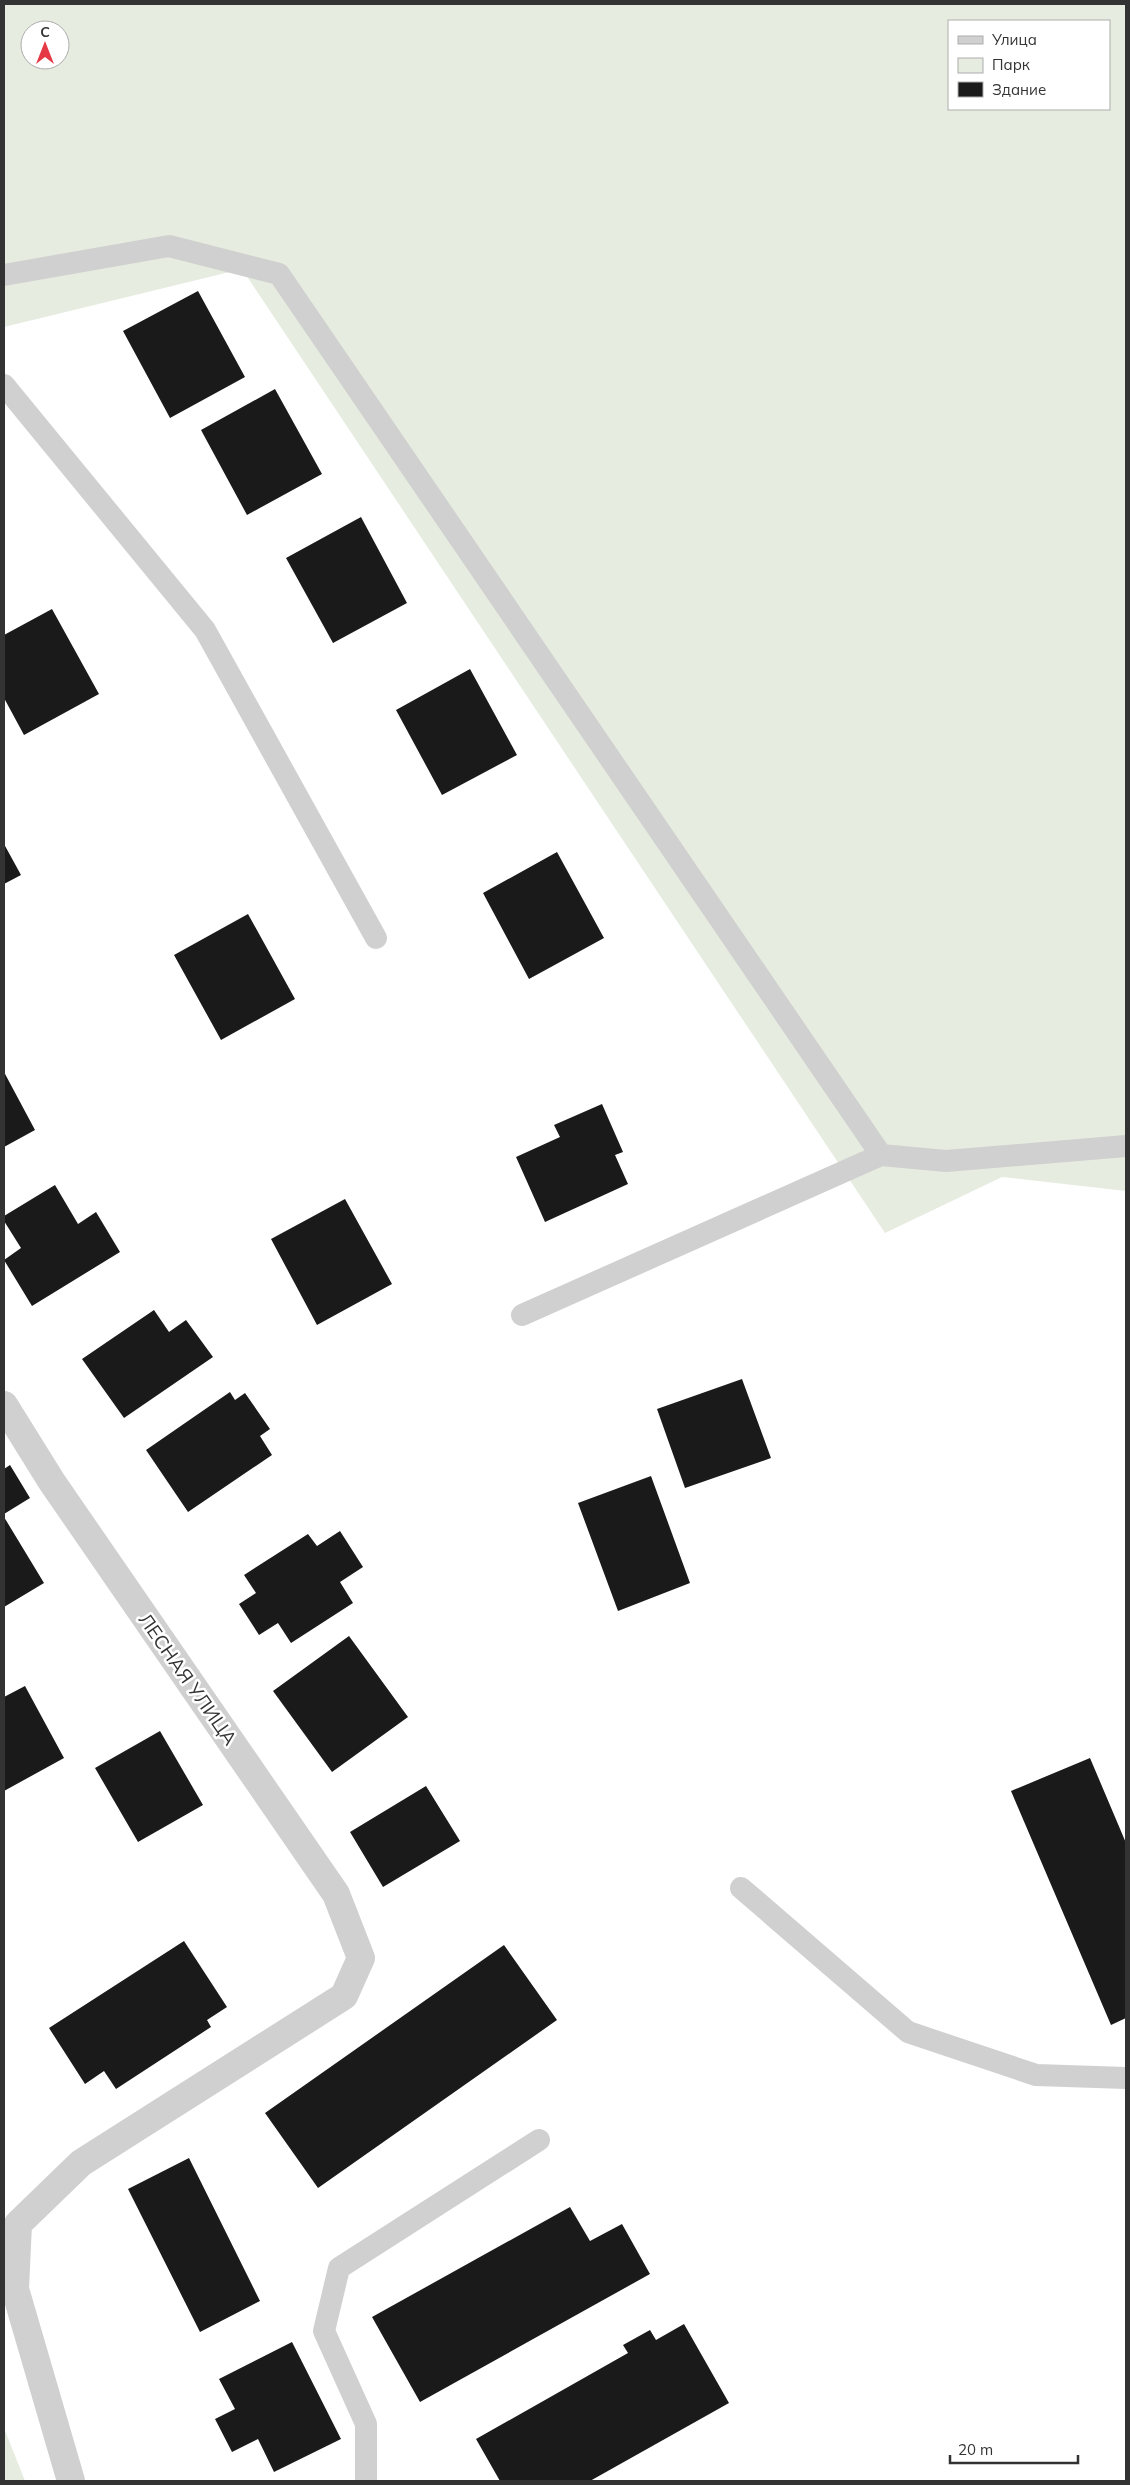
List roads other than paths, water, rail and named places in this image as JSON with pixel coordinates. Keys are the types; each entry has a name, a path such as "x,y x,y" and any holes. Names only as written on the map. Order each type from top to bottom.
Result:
{"street":[{"name":"ЛЕСНАЯ УЛИЦА","path":"4,1405 52,1482 336,1894 361,1958 344,1996 81,2162 18,2224 10,2282"},
{"path":"10,2282 71,2481"}],"lane":[{"path":"4,275 169,246 279,274 881,1155"},
{"path":"4,385 205,630 376,938"},
{"path":"522,1315 881,1155 946,1161 1126,1146"},
{"path":"741,1888 908,2032 1036,2075 1126,2078"},
{"path":"366,2481 366,2424 324,2331 339,2268 539,2140"}]}
